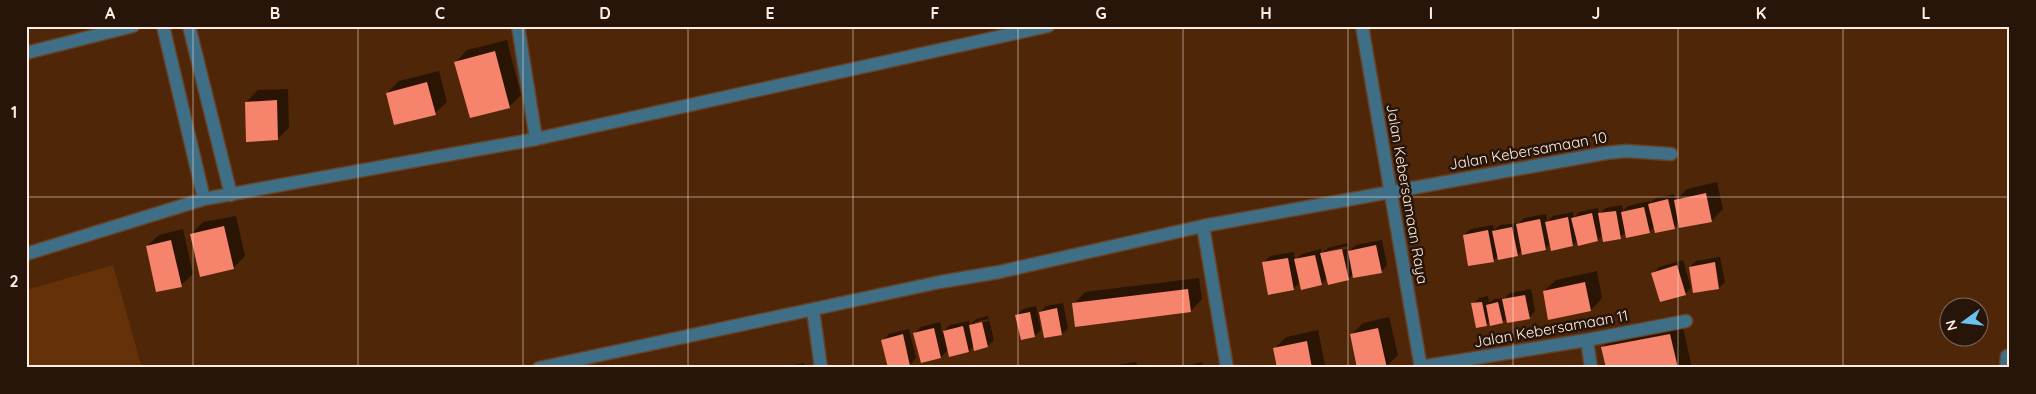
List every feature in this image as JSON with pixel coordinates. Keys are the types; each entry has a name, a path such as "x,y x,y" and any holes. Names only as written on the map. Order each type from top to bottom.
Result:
{"street":[{"path":"26,53 133,26"},
{"path":"163,26 204,200"},
{"path":"189,26 231,195"},
{"path":"518,26 536,139"},
{"path":"26,254 204,200 536,139 1048,26"},
{"name":"Jalan Kebersamaan Raya","path":"1362,26 1420,367"},
{"name":"Jalan Kebersamaan 10","path":"539,368 999,272 1203,226 1606,153 1626,151 1671,154"},
{"path":"1203,226 1227,368"},
{"path":"813,310 821,368"},
{"name":"Jalan Kebersamaan 11","path":"1420,367 1587,340 1686,321"},
{"path":"1587,340 1591,368"}],"shaded area":[{"path":"113,265 142,368 26,368 26,290"}],"building":[{"path":"495,51 510,108 470,118 454,62"},
{"path":"427,82 436,115 394,125 386,93"},
{"path":"277,100 278,140 246,142 245,102"},
{"path":"1706,193 1712,222 1679,228 1674,200"},
{"path":"1668,199 1675,229 1655,233 1648,204"},
{"path":"1644,207 1650,233 1626,238 1621,212"},
{"path":"1616,211 1621,239 1603,242 1598,213"},
{"path":"1592,213 1598,241 1578,246 1571,218"},
{"path":"1568,217 1573,246 1551,251 1545,222"},
{"path":"1540,219 1546,250 1522,255 1516,224"},
{"path":"224,226 234,269 200,277 190,234"},
{"path":"1512,227 1518,256 1498,260 1492,231"},
{"path":"1488,230 1494,262 1468,266 1463,235"},
{"path":"171,240 182,287 156,292 146,246"},
{"path":"1376,245 1382,273 1353,278 1348,251"},
{"path":"1342,249 1349,280 1328,285 1320,253"},
{"path":"1315,255 1322,285 1301,290 1294,259"},
{"path":"1288,258 1294,290 1268,295 1262,262"},
{"path":"1715,262 1719,289 1693,293 1689,267"},
{"path":"1677,265 1686,295 1660,302 1651,273"},
{"path":"1585,282 1591,311 1548,320 1543,291"},
{"path":"1188,289 1191,312 1075,327 1072,303"},
{"path":"1525,295 1530,319 1507,323 1502,299"},
{"path":"1482,302 1487,326 1476,328 1471,303"},
{"path":"1498,302 1503,323 1490,326 1486,305"},
{"path":"1057,308 1062,335 1044,338 1039,312"},
{"path":"1030,312 1035,337 1021,340 1015,315"},
{"path":"982,322 988,347 974,351 969,325"},
{"path":"963,326 969,352 949,357 943,331"},
{"path":"934,328 941,358 921,363 913,333"},
{"path":"1378,328 1387,368 1357,368 1350,334"},
{"path":"903,334 910,366 888,368 881,340"},
{"path":"1670,334 1678,368 1606,368 1601,347"},
{"path":"1307,341 1312,368 1277,368 1273,348"}]}
